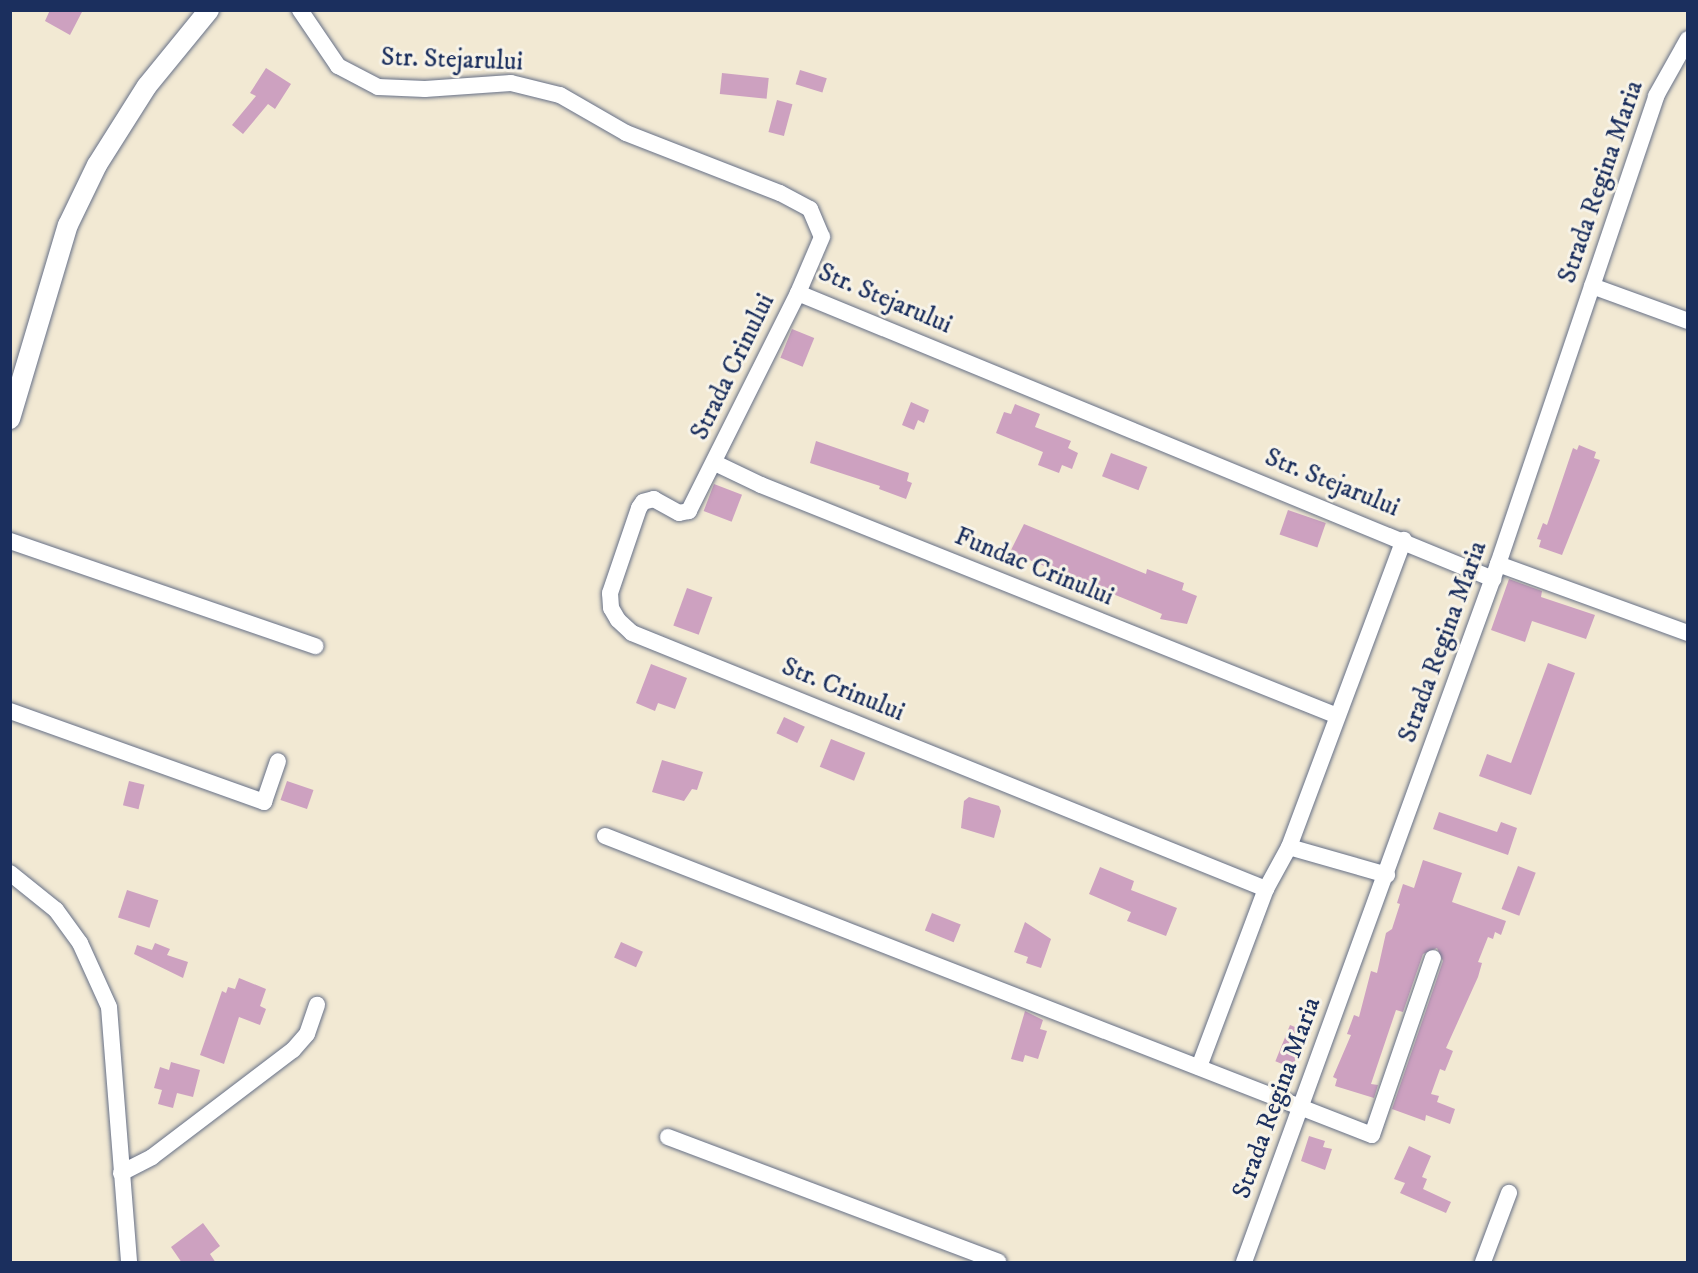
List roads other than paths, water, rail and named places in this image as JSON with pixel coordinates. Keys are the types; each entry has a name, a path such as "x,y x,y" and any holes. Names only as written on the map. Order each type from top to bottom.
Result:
{"street":[{"path":"10,419 68,225 97,165 147,86 209,10"},
{"name":"Str. Stejarului","path":"300,10 338,66 378,87 425,89 511,83 560,95 626,133 803,205 819,224 822,237 798,293 1404,540 1688,633"},
{"name":"Strada Regina Maria","path":"1244,1263 1387,876 1496,571 1656,96 1688,39"},
{"path":"1592,286 1688,321"},
{"name":"Strada Crinului","path":"715,463 798,293"},
{"name":"Fundac Crinului","path":"715,463 761,485 1335,715"},
{"name":"Str. Crinului","path":"715,463 689,511 679,513 654,499 643,502 639,508 609,601 618,620 632,633 1266,889"},
{"path":"10,540 315,646"},
{"path":"1199,1067 1266,889 1289,847 1335,715 1404,540"},
{"path":"10,711 264,802 278,761"},
{"path":"605,836 1199,1067 1300,1109 1372,1135 1433,958"},
{"path":"1289,847 1387,876"},
{"path":"10,873 56,910 80,943 109,1007 129,1263"},
{"path":"121,1173 152,1157 293,1050 307,1034 317,1005"},
{"path":"668,1137 998,1263"},
{"path":"1483,1263 1509,1193"}]}
